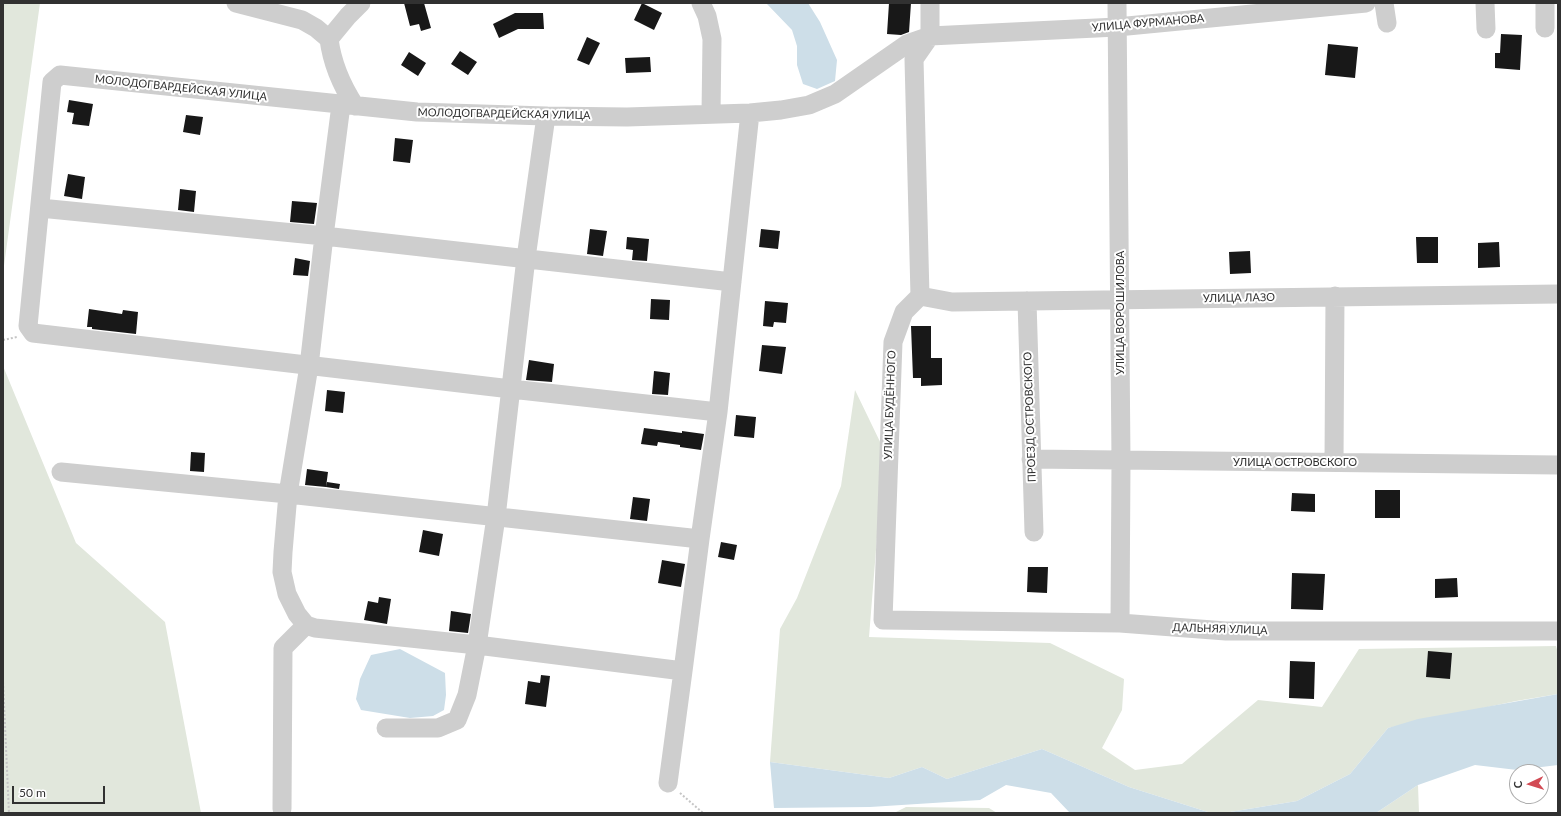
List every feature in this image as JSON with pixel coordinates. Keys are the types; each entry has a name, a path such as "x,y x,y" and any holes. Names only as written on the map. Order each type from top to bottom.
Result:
{"street":[{"path":"236,3 302,20 316,28 329,39 348,106 324,236 309,366 288,494 282,572 287,594 297,614 306,625 315,628 477,645 683,671"},
{"path":"329,39 361,3"},
{"path":"701,3 707,16 712,39 711,114"},
{"path":"920,296 914,59 930,36 930,3"},
{"name":"УЛИЦА ВОРОШИЛОВА","path":"1117,3 1121,461 1120,623"},
{"name":"УЛИЦА ФУРМАНОВА","path":"930,36 1117,27 1366,3"},
{"path":"1384,3 1387,22"},
{"path":"1485,3 1486,29"},
{"path":"1545,3 1545,28"},
{"name":"МОЛОДОГВАРДЕЙСКАЯ УЛИЦА","path":"40,208 52,82 60,75 417,112 627,117 750,113 809,105 835,94 907,44 930,36"},
{"path":"668,783 718,412 750,113"},
{"path":"386,728 438,728 457,720 467,695 477,645 496,517 526,258 546,116"},
{"path":"718,412 33,333 28,326 40,208 324,236 732,282"},
{"name":"УЛИЦА ЛАЗО","path":"920,296 952,302 1558,294"},
{"name":"УЛИЦА БУДЁННОГО","path":"883,620 893,342 904,312 920,296"},
{"path":"1334,462 1335,296"},
{"name":"ПРОЕЗД ОСТРОВСКОГО","path":"1027,301 1034,532"},
{"name":"УЛИЦА ОСТРОВСКОГО","path":"1031,459 1558,466"},
{"path":"61,472 288,494 700,539"},
{"name":"ДАЛЬНЯЯ УЛИЦА","path":"883,620 1120,623 1226,631 1558,631"},
{"path":"282,809 284,648 306,625"}],"path":[{"path":"3,682 9,813"},
{"path":"668,783 703,813"}],"shaded area":[{"path":"3,3 40,3 3,273"},
{"path":"766,3 808,3 820,22 837,60 835,81 817,89 803,84 797,65 797,46 792,30"},
{"path":"3,366 76,543 165,622 201,813 3,813"},
{"path":"855,390 884,450 869,637 1050,643 1124,679 1122,710 1102,748 1135,770 1182,764 1258,700 1322,707 1359,649 1556,646 1558,653 1558,694 1516,701 1388,728 1350,774 1297,801 1224,813 1211,813 1129,787 1042,749 947,779 922,767 889,778 770,762 780,629 797,598 841,486"},
{"path":"400,649 445,673 446,695 444,710 433,716 410,718 361,710 356,699 360,679 371,655"},
{"path":"1558,694 1558,765 1549,766 1549,764 1509,764 1509,769 1475,765 1418,785 1376,813 1224,813 1297,801 1350,774 1388,728 1418,719"},
{"path":"1042,749 1129,787 1211,813 1070,813 1051,793 1006,785 980,800 870,807 774,808 770,762 889,778 922,767 947,779"},
{"path":"1418,785 1419,813 1376,813"},
{"path":"906,807 989,808 997,813 894,813"}],"building":[{"path":"404,3 424,3 431,28 421,31 419,24 410,26"},
{"path":"642,3 662,13 654,30 634,20"},
{"path":"889,3 911,3 909,32 901,35 887,34"},
{"path":"515,13 543,13 544,29 518,29 499,38 493,24"},
{"path":"1501,34 1522,35 1520,70 1495,68 1495,53 1500,53"},
{"path":"587,37 600,43 589,65 577,60"},
{"path":"1328,44 1358,47 1355,78 1325,75"},
{"path":"460,51 477,62 468,75 451,64"},
{"path":"409,52 426,63 418,76 401,65"},
{"path":"650,57 651,72 626,73 625,58"},
{"path":"69,100 93,104 89,126 72,124 74,113 67,112"},
{"path":"186,115 203,117 200,135 183,132"},
{"path":"395,138 413,140 410,163 393,161"},
{"path":"68,174 85,177 82,199 64,196"},
{"path":"180,189 196,191 194,212 178,210"},
{"path":"292,201 317,203 314,224 290,222"},
{"path":"590,229 607,231 603,256 587,254"},
{"path":"761,229 780,231 778,249 759,247"},
{"path":"627,237 649,239 647,261 632,260 633,250 626,249"},
{"path":"1416,237 1438,237 1438,263 1417,263"},
{"path":"1499,242 1500,267 1478,268 1478,243"},
{"path":"1250,251 1251,273 1230,274 1229,252"},
{"path":"295,258 310,261 308,276 293,275"},
{"path":"651,299 670,300 669,320 650,319"},
{"path":"765,301 788,303 786,323 774,322 773,327 763,326"},
{"path":"89,309 122,314 123,310 138,312 136,334 92,329 92,327 87,327"},
{"path":"911,326 931,326 931,358 942,358 942,385 921,386 921,378 913,378"},
{"path":"762,345 786,347 782,374 759,371"},
{"path":"529,360 554,364 552,382 526,380"},
{"path":"654,371 670,373 668,395 652,394"},
{"path":"327,390 345,392 343,413 325,411"},
{"path":"736,415 756,417 754,438 734,436"},
{"path":"644,428 704,434 701,450 658,442 657,446 641,444"},
{"path":"191,452 205,453 204,472 190,471"},
{"path":"307,469 328,472 326,487 305,485"},
{"path":"327,482 340,484 339,489 326,487"},
{"path":"1375,490 1400,490 1400,518 1375,518"},
{"path":"1292,493 1315,494 1315,512 1291,511"},
{"path":"633,497 650,499 647,521 630,519"},
{"path":"423,530 443,534 439,556 419,552"},
{"path":"721,542 737,545 734,560 718,557"},
{"path":"662,560 685,564 681,587 658,583"},
{"path":"1028,567 1048,567 1047,593 1027,592"},
{"path":"1292,573 1325,574 1323,610 1291,609"},
{"path":"1457,578 1458,597 1435,598 1435,579"},
{"path":"379,597 391,599 387,624 364,620 368,601 378,603"},
{"path":"451,611 471,614 468,633 449,631"},
{"path":"1428,651 1452,653 1450,679 1426,677"},
{"path":"1290,661 1315,662 1314,699 1289,698"},
{"path":"541,675 550,676 546,707 525,704 528,681 540,683"}]}
